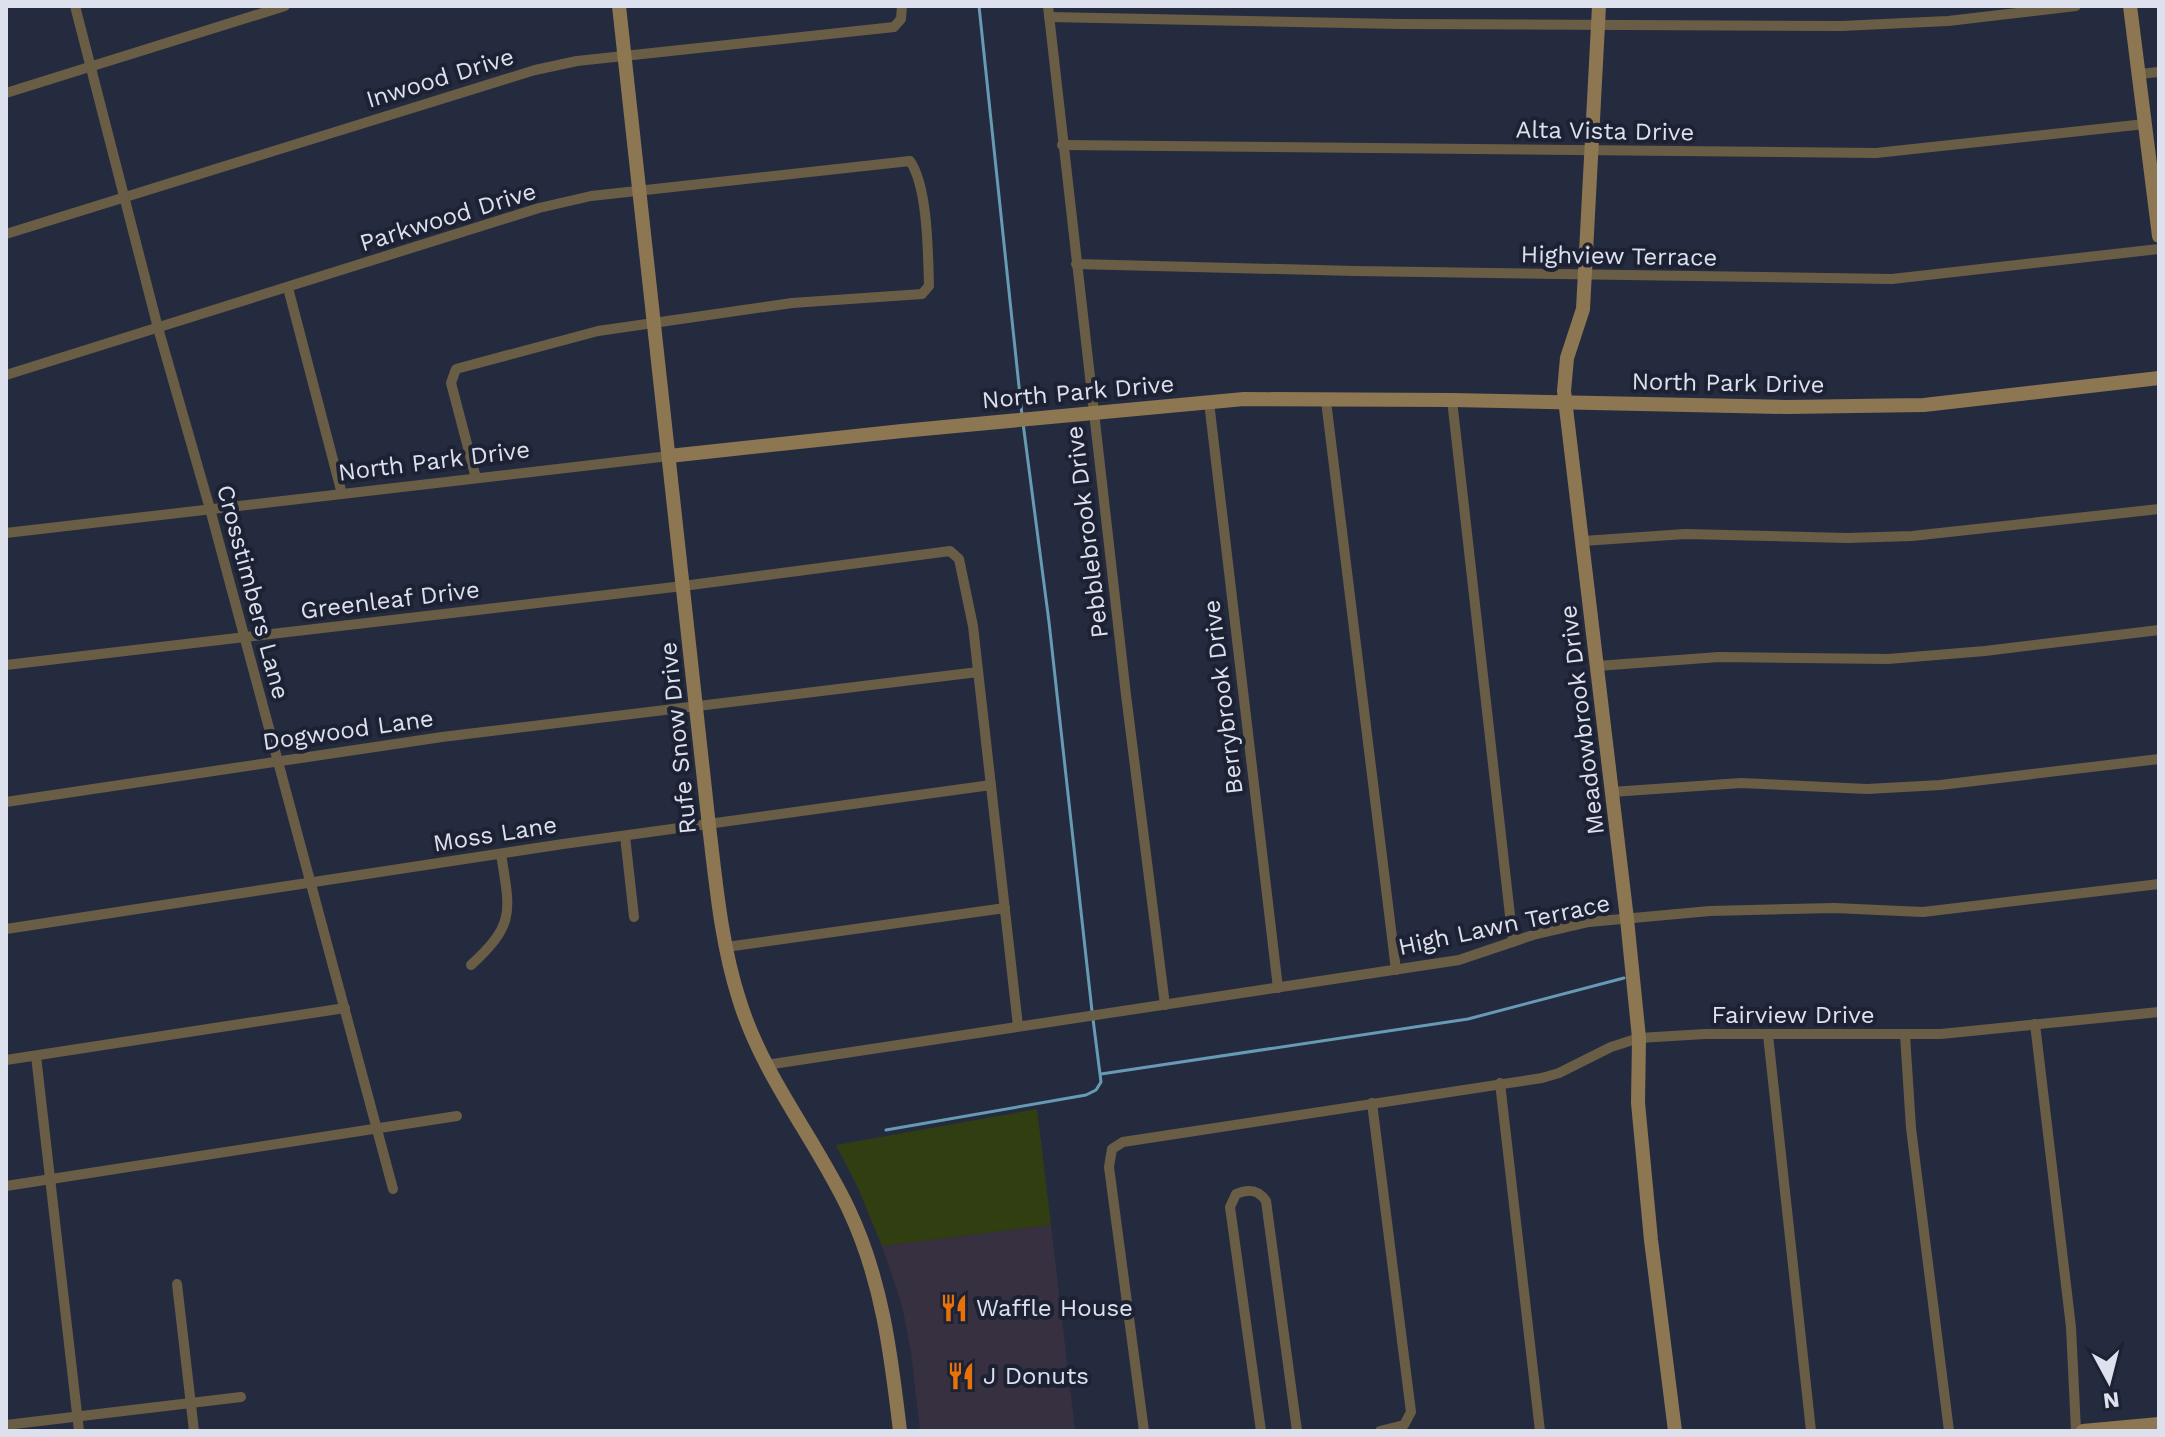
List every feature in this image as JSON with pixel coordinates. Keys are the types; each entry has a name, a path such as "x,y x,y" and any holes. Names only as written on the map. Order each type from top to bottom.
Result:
{"street":[{"name":"Crosstimbers Lane","path":"75,6 158,328 279,760 393,1189"},
{"path":"6,93 285,6"},
{"name":"Rufe Snow Drive","path":"619,6 709,826 726,947 739,999 766,1065 829,1171 861,1237 885,1319 900,1431"},
{"name":"Inwood Drive","path":"6,234 535,70 625,56 894,27 899,23 902,6"},
{"name":"Meadowbrook Drive","path":"1599,6 1583,309 1565,368 1565,403 1627,919 1639,1038 1638,1103 1651,1240 1675,1431"},
{"path":"1048,11 1400,24 1841,26 1948,21 2076,6"},
{"path":"2130,6 2159,236"},
{"name":"Pebblebrook Drive","path":"1048,11 1165,1005"},
{"path":"2139,74 2159,72"},
{"name":"Alta Vista Drive","path":"1062,145 1876,153 2145,124"},
{"name":"Parkwood Drive","path":"6,375 539,208 640,189 910,161 920,188 927,239 929,286 922,294 792,303 654,322"},
{"name":"Highview Terrace","path":"1076,264 1892,279 2159,249"},
{"path":"288,288 342,494"},
{"path":"476,478 451,383 456,369 598,331 654,322"},
{"name":"North Park Drive","path":"6,533 669,456 1244,399 1786,407 1924,405 2159,378"},
{"path":"1452,400 1513,942"},
{"path":"1326,401 1396,970"},
{"name":"Berrybrook Drive","path":"1209,402 1278,988"},
{"path":"1583,541 1685,534 1847,538 1912,536 2159,509"},
{"name":"Greenleaf Drive","path":"6,665 683,586 950,551 959,559 962,570 978,672"},
{"path":"1597,666 1707,657 1888,659 2159,630"},
{"path":"978,672 1018,1026"},
{"name":"Dogwood Lane","path":"6,802 442,737 978,672"},
{"path":"1612,792 1741,783 1867,789 1940,785 2159,759"},
{"name":"Moss Lane","path":"6,929 501,854 991,785"},
{"path":"625,836 634,917"},
{"path":"471,965 498,940 507,915 501,854"},
{"name":"High Lawn Terrace","path":"766,1065 1459,960 1589,922 1710,911 1834,908 1923,912 2159,884"},
{"path":"726,947 1005,908"},
{"path":"6,1060 345,1008"},
{"name":"Fairview Drive","path":"1144,1431 1109,1167 1112,1149 1136,1139 1542,1078 1639,1038 1705,1034 1905,1035 2159,1012"},
{"path":"2035,1024 2071,1327 2076,1431"},
{"path":"1768,1035 1811,1431"},
{"path":"1905,1035 1911,1128 1949,1431"},
{"path":"36,1056 79,1431"},
{"path":"1500,1083 1540,1431"},
{"path":"1372,1103 1411,1412 1407,1421 1398,1428 1380,1431"},
{"path":"6,1186 457,1116"},
{"path":"1261,1431 1230,1207 1236,1194 1245,1190 1259,1193 1266,1201 1297,1431"},
{"path":"177,1284 194,1431"},
{"path":"6,1425 241,1397"},
{"path":"2083,1431 2159,1424"}],"shaded area":[{"path":"1051,1225 1075,1431 920,1431 902,1305 882,1246"}],"green space":[{"path":"1037,1109 1051,1225 882,1246 836,1145"}],"waterway":[{"path":"979,6 1022,415"},
{"path":"1023,423 1049,622 1092,1011"},
{"path":"1101,1074 1468,1019 1624,978"},
{"path":"886,1130 1086,1095 1096,1090 1101,1082 1093,1019"}],"place":[{"name":"Waffle House","path":"954,1308"},
{"name":"J Donuts","path":"961,1376"}]}
